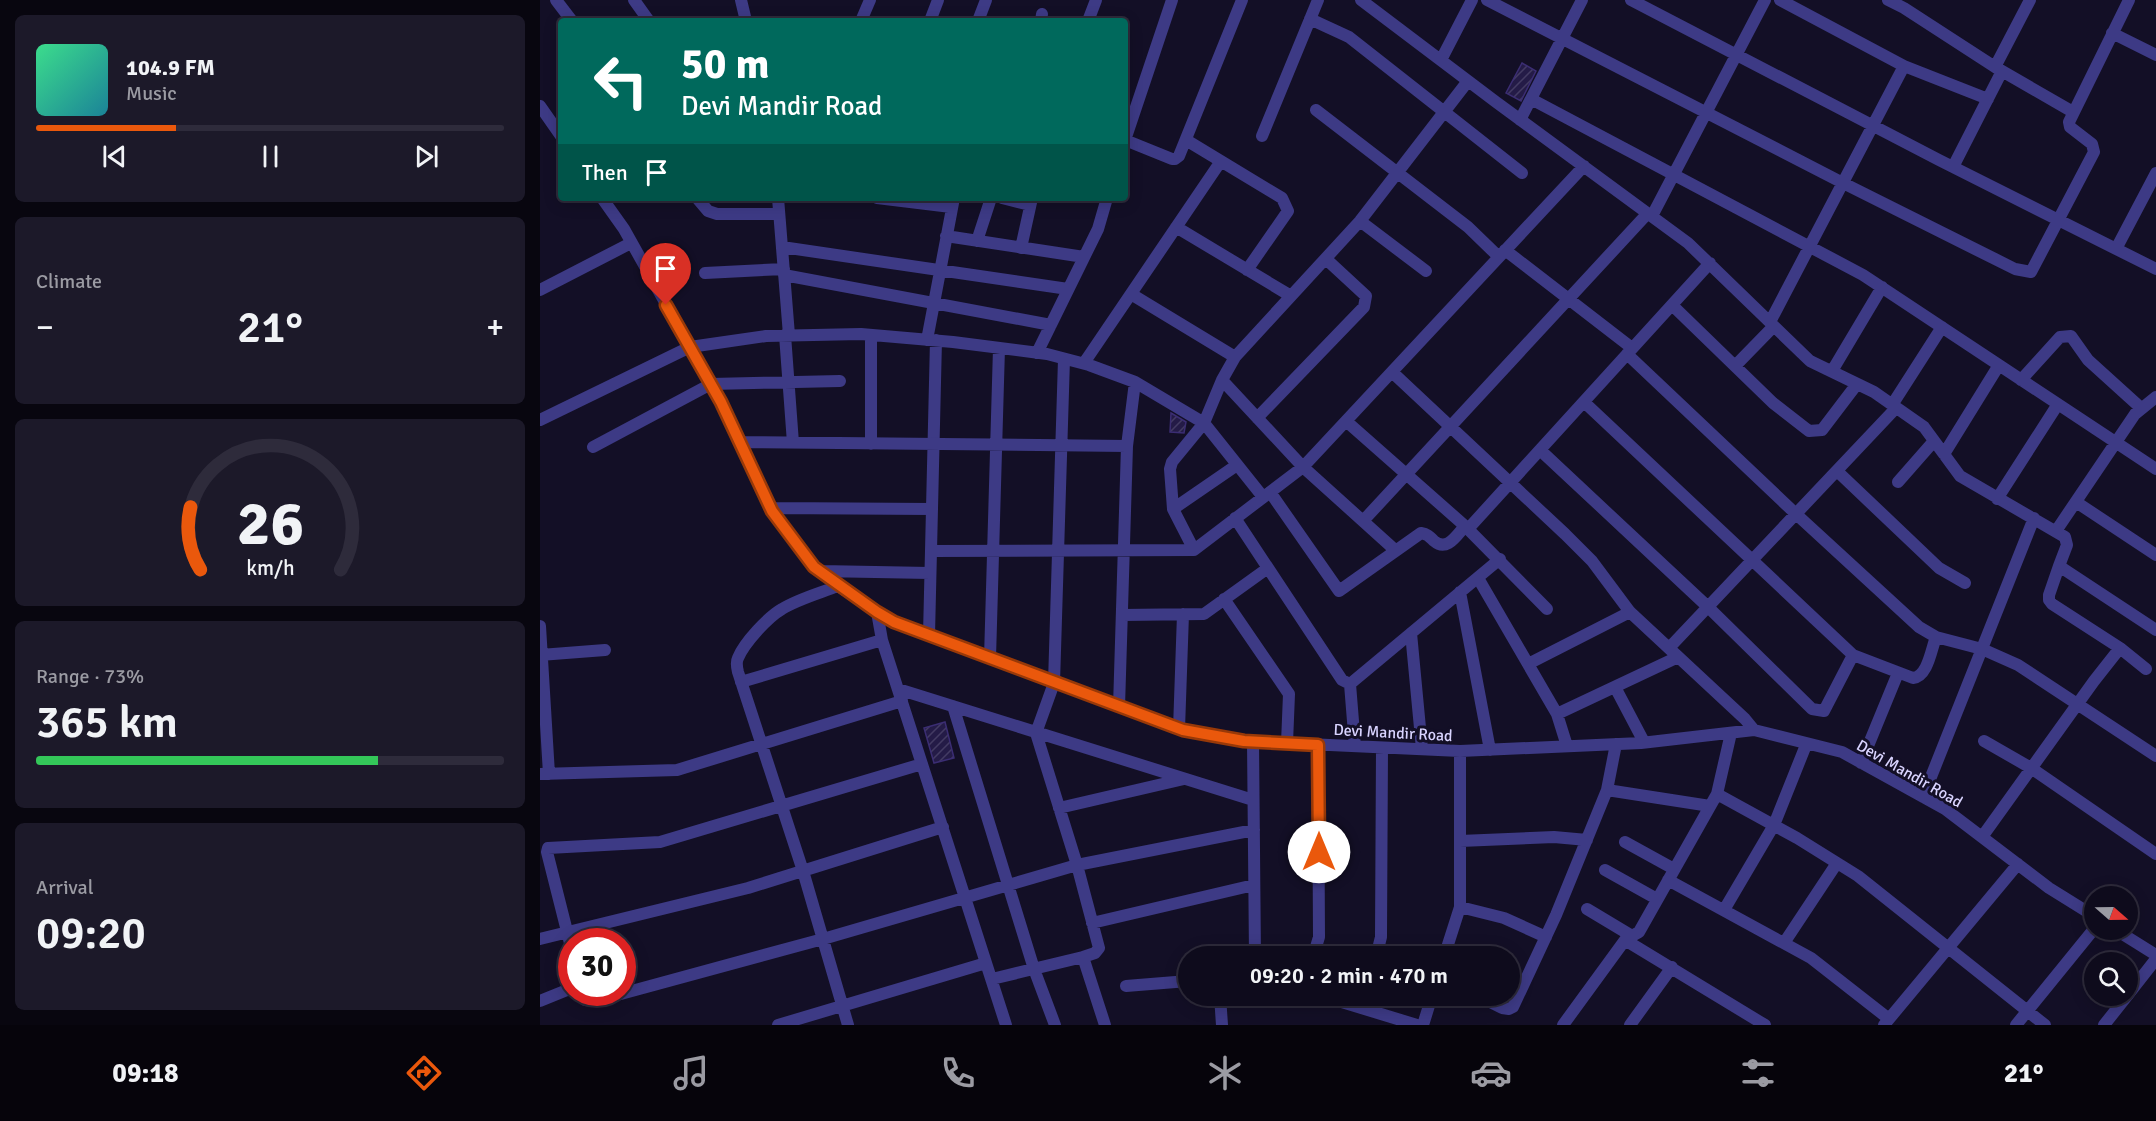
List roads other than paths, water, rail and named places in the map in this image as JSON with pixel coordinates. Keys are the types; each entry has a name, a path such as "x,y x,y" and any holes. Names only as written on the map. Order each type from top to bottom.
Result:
{"street":[{"path":"556,0 570,18"},
{"path":"634,0 647,18"},
{"path":"741,0 745,18"},
{"path":"862,18 870,0"},
{"path":"931,18 938,0"},
{"path":"979,18 986,0"},
{"path":"1089,18 1096,0"},
{"path":"1128,131 1172,0"},
{"path":"1128,141 1175,159 1179,156 1242,0"},
{"path":"1262,136 1318,0"},
{"path":"1361,0 1688,243 1810,361 1874,392 1924,427 1960,476 2056,531 2067,540 2049,600 2120,648 2146,669"},
{"path":"1441,60 1472,0"},
{"path":"1487,0 1842,183 2024,272 2031,272 2034,267 2094,153 2092,144 2070,127 2069,122 2129,0"},
{"path":"1520,120 1582,0"},
{"path":"1631,0 2156,269"},
{"path":"1363,521 1569,298 1650,214 1674,174 1765,0"},
{"path":"1780,0 1904,66 1988,99"},
{"path":"1888,0 1906,4 1998,69 2073,111"},
{"path":"1953,167 1988,99 1998,69 2030,0"},
{"path":"1310,19 1349,37 1522,173"},
{"path":"2112,33 2156,55"},
{"path":"1735,366 1772,324 1809,246 1904,66"},
{"path":"1194,550 1173,509 1170,469 1172,462 1204,423 1222,380 1235,357 1360,221 1468,81"},
{"path":"1531,99 1863,275 2156,469"},
{"path":"540,106 558,132"},
{"path":"1316,110 1502,254 1569,298 1629,351 1796,514 1919,627 1936,636 1982,649 2018,665 2156,756"},
{"path":"1186,140 1282,198 1286,204 1288,211 1247,270"},
{"path":"1084,363 1221,161"},
{"path":"931,551 1194,550 1303,467 1584,166"},
{"path":"2116,249 2156,172"},
{"name":"Devi Mandir Road","path":"605,201 711,384 771,508 814,567 838,586 894,622 1179,729 1253,742 1460,751 1616,744 1754,730 1806,745 1842,752 1945,809 2049,888 2084,910"},
{"path":"700,201 708,211 717,214 779,214"},
{"path":"778,201 793,443"},
{"path":"922,201 952,203 934,303 932,340 933,445 929,635"},
{"path":"977,241 990,201"},
{"path":"1037,353 1098,229 1106,201"},
{"path":"1021,248 1031,202"},
{"path":"1360,221 1426,271"},
{"path":"1176,227 1291,296"},
{"path":"946,236 1084,257"},
{"path":"540,290 631,243"},
{"path":"782,247 1068,289"},
{"path":"1257,418 1364,307 1366,296 1326,259"},
{"path":"540,420 690,346 766,336 871,335 932,340 1037,353 1084,363 1135,382 1204,423 1237,465 1267,495 1340,591 1421,533 1426,534 1439,545 1449,544 1510,483 1710,263"},
{"path":"705,273 784,272 1051,325"},
{"path":"1832,371 1882,288"},
{"path":"1131,294 1235,357"},
{"path":"1672,305 1773,403 1809,431 1822,430 1857,384"},
{"path":"1557,714 1615,687 1673,652 1708,607 1837,471 1894,406 1941,327"},
{"path":"871,335 872,444"},
{"path":"2021,380 2060,337 2072,336 2088,360 2141,408"},
{"path":"990,658 999,348"},
{"path":"992,979 1095,954 1099,948 1077,865 1036,733 1054,682 1064,359"},
{"path":"1944,454 1999,365"},
{"path":"1392,372 1592,561 1630,612 1754,730"},
{"path":"1222,380 1303,467 1395,550"},
{"path":"593,447 711,384 840,381"},
{"path":"1119,707 1127,446 1135,382"},
{"path":"2056,531 2135,414 2156,397"},
{"path":"1584,402 1853,655 1898,673 1913,678 1919,677 1924,673 1936,636"},
{"path":"1997,499 2058,404"},
{"path":"1346,421 1466,528 1547,609"},
{"path":"1898,482 1934,441"},
{"path":"740,442 1127,446"},
{"path":"1540,450 1708,607 1812,709 1824,711 1853,655"},
{"path":"1173,509 1237,465"},
{"path":"1837,471 1939,568 1965,583"},
{"path":"2076,502 2156,555"},
{"path":"771,508 932,509"},
{"path":"1235,518 1342,680 1350,684"},
{"path":"1923,797 2034,518"},
{"path":"1350,684 1500,560"},
{"path":"2059,566 2156,630"},
{"path":"1122,615 1204,614 1268,568"},
{"path":"820,571 930,573"},
{"path":"1478,578 1557,714 1567,746"},
{"path":"838,586 782,609 767,620 738,658 738,672 783,806 849,1025"},
{"path":"1460,592 1490,750"},
{"path":"1224,599 1289,694 1287,743"},
{"path":"877,612 882,640 1006,1025"},
{"path":"1528,664 1630,612"},
{"path":"1179,729 1183,614"},
{"path":"540,626 545,774 676,770 762,744 900,695 953,706 1253,800"},
{"path":"1411,633 1422,750"},
{"path":"741,682 882,640"},
{"path":"1982,837 2120,648"},
{"path":"541,655 605,651"},
{"path":"1861,763 1898,673"},
{"path":"1350,684 1355,746"},
{"path":"1615,687 1644,742"},
{"path":"953,706 1034,969 1054,1025"},
{"path":"1563,1025 1629,938 1639,932 1717,794 1731,734"},
{"path":"1984,741 2031,768 2156,854"},
{"path":"1253,742 1255,946"},
{"path":"1520,988 1546,937 1607,790 1616,744"},
{"path":"1316,946 1319,937 1318,745"},
{"path":"1724,910 1774,825 1806,745"},
{"path":"1379,946 1382,938 1382,748"},
{"path":"1448,946 1460,907 1460,751"},
{"path":"566,928 546,870 547,852 551,847 660,842 922,764"},
{"path":"1059,808 1185,779"},
{"path":"1607,790 1710,806"},
{"path":"1717,794 1774,825 1858,876 2045,1025"},
{"path":"583,928 748,888 943,827"},
{"path":"636,990 823,939 1077,865 1254,830"},
{"path":"1460,841 1554,837 1587,840"},
{"path":"1625,842 1724,910 1811,958 1886,1022 2018,864"},
{"path":"1784,944 1837,863"},
{"path":"1605,870 1657,899"},
{"path":"1092,923 1254,885"},
{"path":"1460,907 1504,918 1546,937"},
{"path":"1587,909 1672,967 1765,1025"},
{"path":"540,939 558,934"},
{"path":"2016,1025 2085,940"},
{"path":"2133,940 2154,952 2138,978"},
{"path":"1083,957 1105,1025"},
{"path":"778,1025 986,963"},
{"path":"1630,1025 1672,967"},
{"path":"1126,986 1178,982"},
{"path":"540,1001 558,994"},
{"path":"1221,1006 1222,1025"},
{"path":"1372,1006 1417,1025"},
{"path":"1423,1025 1429,1006"},
{"path":"2104,1025 2119,1006"}]}
